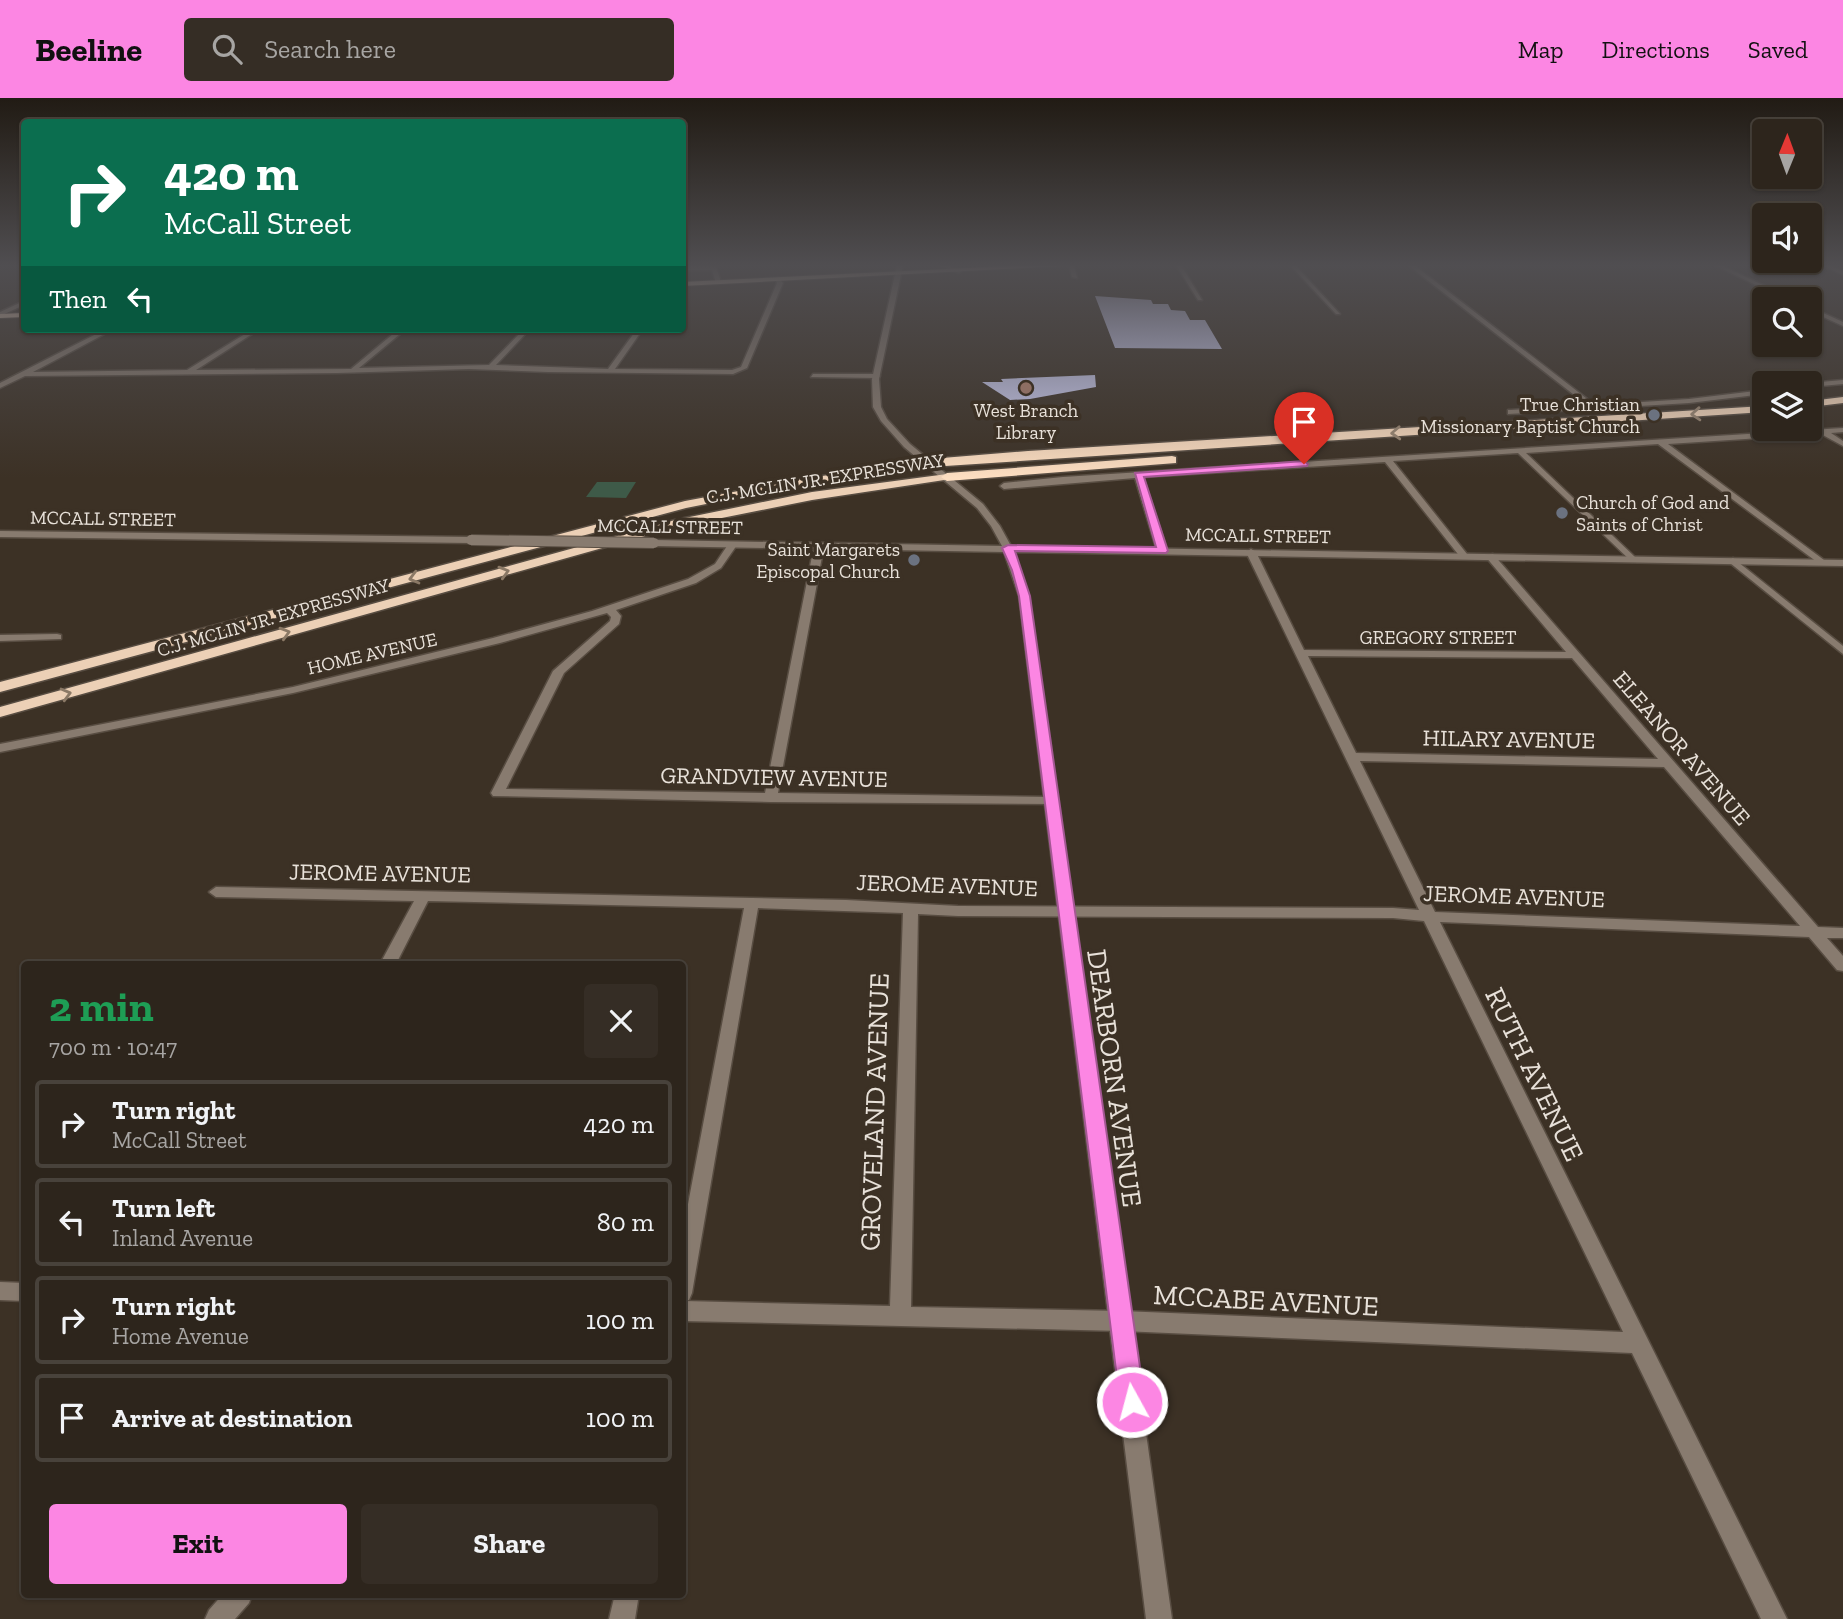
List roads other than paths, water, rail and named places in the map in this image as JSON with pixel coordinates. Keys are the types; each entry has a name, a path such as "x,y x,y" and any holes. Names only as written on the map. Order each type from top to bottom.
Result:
{"highway":[{"path":"1822,403 1843,400"},
{"path":"939,470 1249,449 1290,439 1752,410"},
{"name":"C.J. MCLIN JR. EXPRESSWAY","path":"0,687 105,662 527,546 723,497 847,474 1752,423"},
{"name":"C.J. MCLIN JR. EXPRESSWAY","path":"0,712 676,524 939,470"}],"street":[{"path":"0,386 98,336"},
{"path":"191,371 246,336"},
{"path":"353,370 394,336"},
{"path":"492,365 520,336"},
{"path":"610,371 635,336"},
{"path":"24,374 353,370 492,365 548,370 738,371 745,366 758,336"},
{"name":"DEARBORN AVENUE","path":"885,336 875,394 880,414 900,439 980,506 1008,548 1018,570 1024,596 1122,1321 1159,1619"},
{"path":"1502,336 1594,407"},
{"path":"813,376 877,376"},
{"path":"1822,384 1843,382"},
{"path":"1511,412 1699,400 1752,393"},
{"path":"1822,431 1843,430"},
{"path":"1822,431 1843,444"},
{"path":"1004,486 1752,435"},
{"path":"1659,441 1822,562"},
{"path":"1519,450 1632,559"},
{"path":"1387,459 1464,556"},
{"path":"1138,475 1162,551"},
{"name":"MCCALL STREET","path":"0,534 1843,563"},
{"name":"HOME AVENUE","path":"0,748 354,676 496,641 609,609 706,574 718,566 732,545"},
{"path":"771,798 819,546"},
{"name":"RUTH AVENUE","path":"1251,552 1774,1619"},
{"name":"ELEANOR AVENUE","path":"1490,556 1843,966"},
{"path":"1732,561 1843,651"},
{"name":"GRANDVIEW AVENUE","path":"609,609 616,616 615,622 559,671 498,793 1050,801"},
{"path":"0,638 57,637"},
{"name":"GREGORY STREET","path":"1301,653 1575,655"},
{"name":"HILARY AVENUE","path":"1351,757 1666,763"},
{"name":"JEROME AVENUE","path":"216,892 1066,911 1393,913 1843,933"},
{"path":"390,961 423,897"},
{"path":"686,1271 752,903"},
{"name":"GROVELAND AVENUE","path":"900,1316 911,908"},
{"path":"0,1291 21,1292"},
{"name":"MCCABE AVENUE","path":"686,1311 1122,1321 1637,1343"},
{"path":"218,1619 236,1598"},
{"path":"622,1619 626,1598"}],"place":[{"name":"West Branch Library","path":"1026,388"},
{"name":"True Christian Missionary Baptist Church","path":"1654,415"},
{"name":"Church of God and Saints of Christ","path":"1562,513"},
{"name":"Saint Margarets Episcopal Church","path":"914,560"}]}
